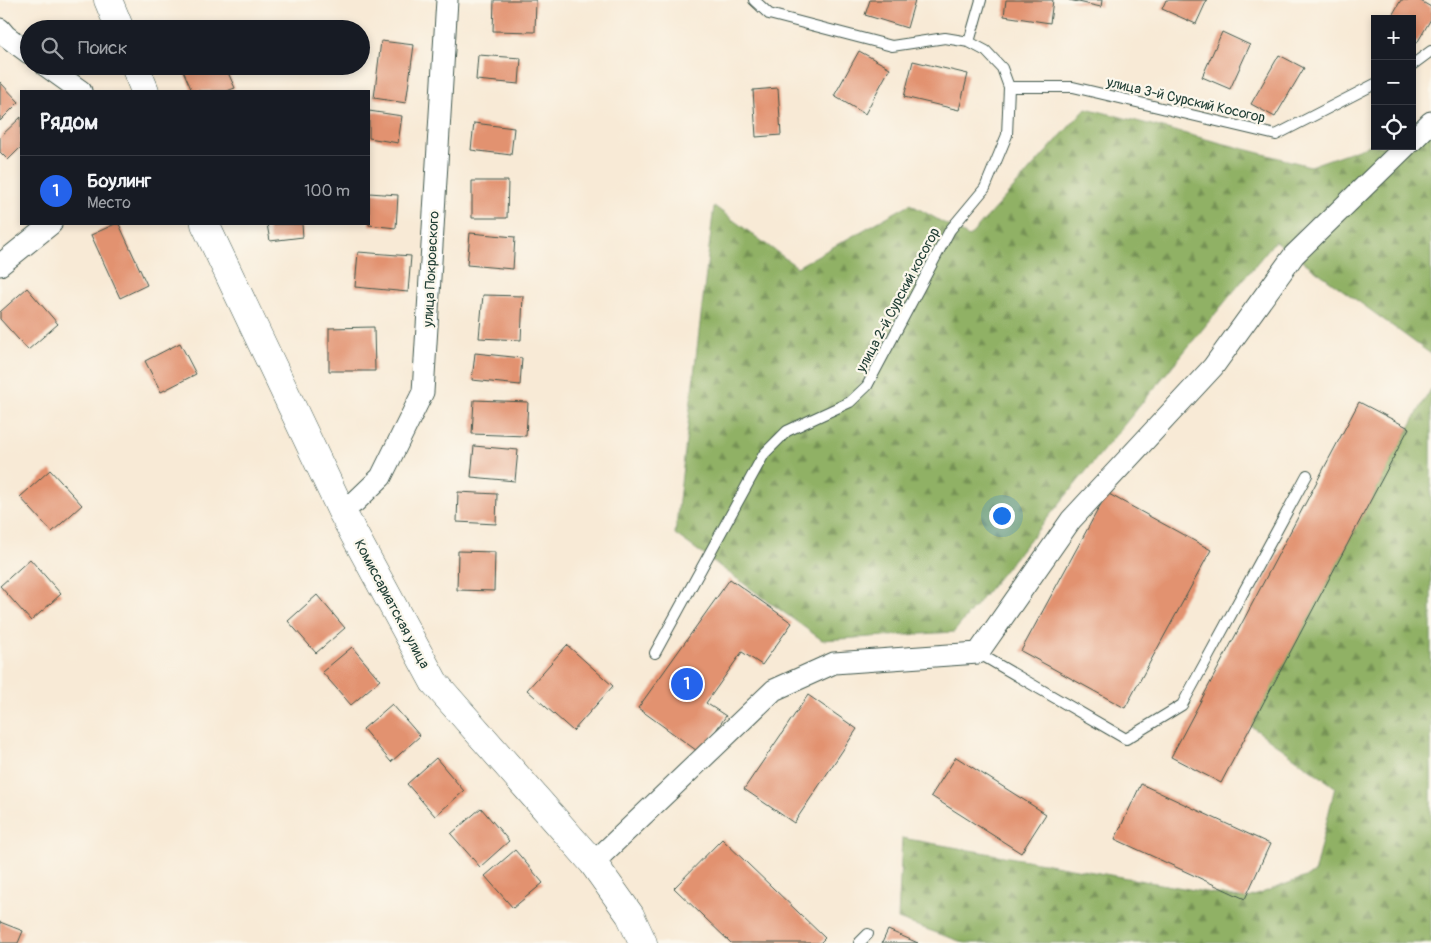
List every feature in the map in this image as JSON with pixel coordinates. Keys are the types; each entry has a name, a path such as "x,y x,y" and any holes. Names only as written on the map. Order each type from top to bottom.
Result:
{"main road":[{"path":"108,0 116,20"},
{"path":"139,75 145,90"},
{"name":"Комиссариатская улица","path":"205,225 341,510 434,682 593,864 630,915 643,943"}],"street":[{"name":"улица Покровского","path":"341,510 355,502 381,478 423,392 447,0"},
{"path":"0,29 20,46"},
{"path":"59,75 81,90"},
{"path":"1416,136 1431,122"},
{"path":"593,864 774,690 834,663 978,653 1071,520 1214,367 1294,256 1402,150"},
{"path":"0,265 50,225"}],"lane":[{"path":"754,0 768,14 892,46 945,38 969,42 981,0"},
{"name":"улица 2-й Сурский косогор","path":"655,652 764,454 787,431 850,402 867,386 950,230 985,188 1007,135 1009,87 1002,68 986,51 969,42"},
{"path":"1416,62 1431,51"},
{"name":"улица 3-й Сурский Косогор","path":"1009,87 1073,87 1276,135 1371,86"},
{"path":"978,653 1126,740 1182,705 1307,475"},
{"path":"859,943 868,934"}],"green space":[{"path":"1086,108 1310,166 1371,144 1371,150 1416,150 1416,141 1431,123 1431,354 1275,241 954,632 822,640 675,534 714,206 797,267 910,204 969,237"},
{"path":"1431,389 1431,943 965,943 898,919 902,838 1245,899 1314,874 1335,787 1251,726"}],"building":[{"path":"494,0 536,0 535,32 493,31"},
{"path":"870,0 915,0 907,28 865,15"},
{"path":"1006,0 1053,0 1050,23 1004,16"},
{"path":"1069,0 1102,0 1101,7"},
{"path":"1166,0 1207,0 1196,24 1162,9"},
{"path":"1401,0 1419,0 1431,7 1431,19 1417,43 1416,15 1392,15"},
{"path":"1222,32 1250,45 1230,89 1202,77"},
{"path":"381,41 414,45 406,103 374,98"},
{"path":"859,51 890,68 865,114 834,96"},
{"path":"478,55 521,58 519,84 476,80"},
{"path":"1279,55 1304,68 1275,117 1251,104"},
{"path":"913,61 968,74 959,110 904,97"},
{"path":"185,75 229,75 235,88 230,90 192,90"},
{"path":"0,82 19,102 0,121"},
{"path":"778,88 781,135 756,137 753,90"},
{"path":"370,111 402,116 398,143 370,138"},
{"path":"20,118 20,148 8,160 0,152 0,137"},
{"path":"474,123 514,128 511,155 471,150"},
{"path":"472,181 508,181 507,218 472,218"},
{"path":"370,193 398,195 396,228 369,225"},
{"path":"113,225 119,225 147,285 120,298 91,235"},
{"path":"267,225 302,225 303,237 270,241"},
{"path":"470,233 515,237 513,269 467,265"},
{"path":"358,252 411,256 408,292 355,287"},
{"path":"27,288 58,324 28,350 0,319 0,312"},
{"path":"483,295 523,296 521,340 479,338"},
{"path":"374,327 375,371 329,371 329,328"},
{"path":"180,343 196,374 161,392 145,361"},
{"path":"475,353 522,358 520,385 472,380"},
{"path":"474,400 528,402 526,436 472,434"},
{"path":"1359,402 1409,428 1221,783 1171,757"},
{"path":"474,446 518,450 515,481 471,477"},
{"path":"50,470 82,505 52,532 20,497"},
{"path":"458,492 497,494 496,524 457,522"},
{"path":"1107,493 1211,550 1125,708 1021,651"},
{"path":"458,551 495,552 494,591 457,590"},
{"path":"30,559 61,594 31,621 0,586"},
{"path":"730,579 792,623 762,665 742,652 706,703 726,716 700,753 638,708"},
{"path":"317,595 345,628 316,653 288,621"},
{"path":"567,645 613,686 573,731 527,690"},
{"path":"352,647 380,680 351,705 322,672"},
{"path":"808,695 857,729 794,823 744,789"},
{"path":"392,704 420,736 391,762 363,729"},
{"path":"956,757 1046,814 1021,853 931,796"},
{"path":"436,758 464,791 435,816 407,784"},
{"path":"1141,784 1270,844 1245,899 1115,839"},
{"path":"481,808 509,841 480,867 451,834"},
{"path":"722,839 825,938 820,943 731,943 674,888"},
{"path":"515,850 543,883 513,908 485,876"},
{"path":"0,922 23,931 18,943 0,943"},
{"path":"888,930 918,943 882,943"}],"place":[{"name":"Боулинг","path":"687,684"}]}
